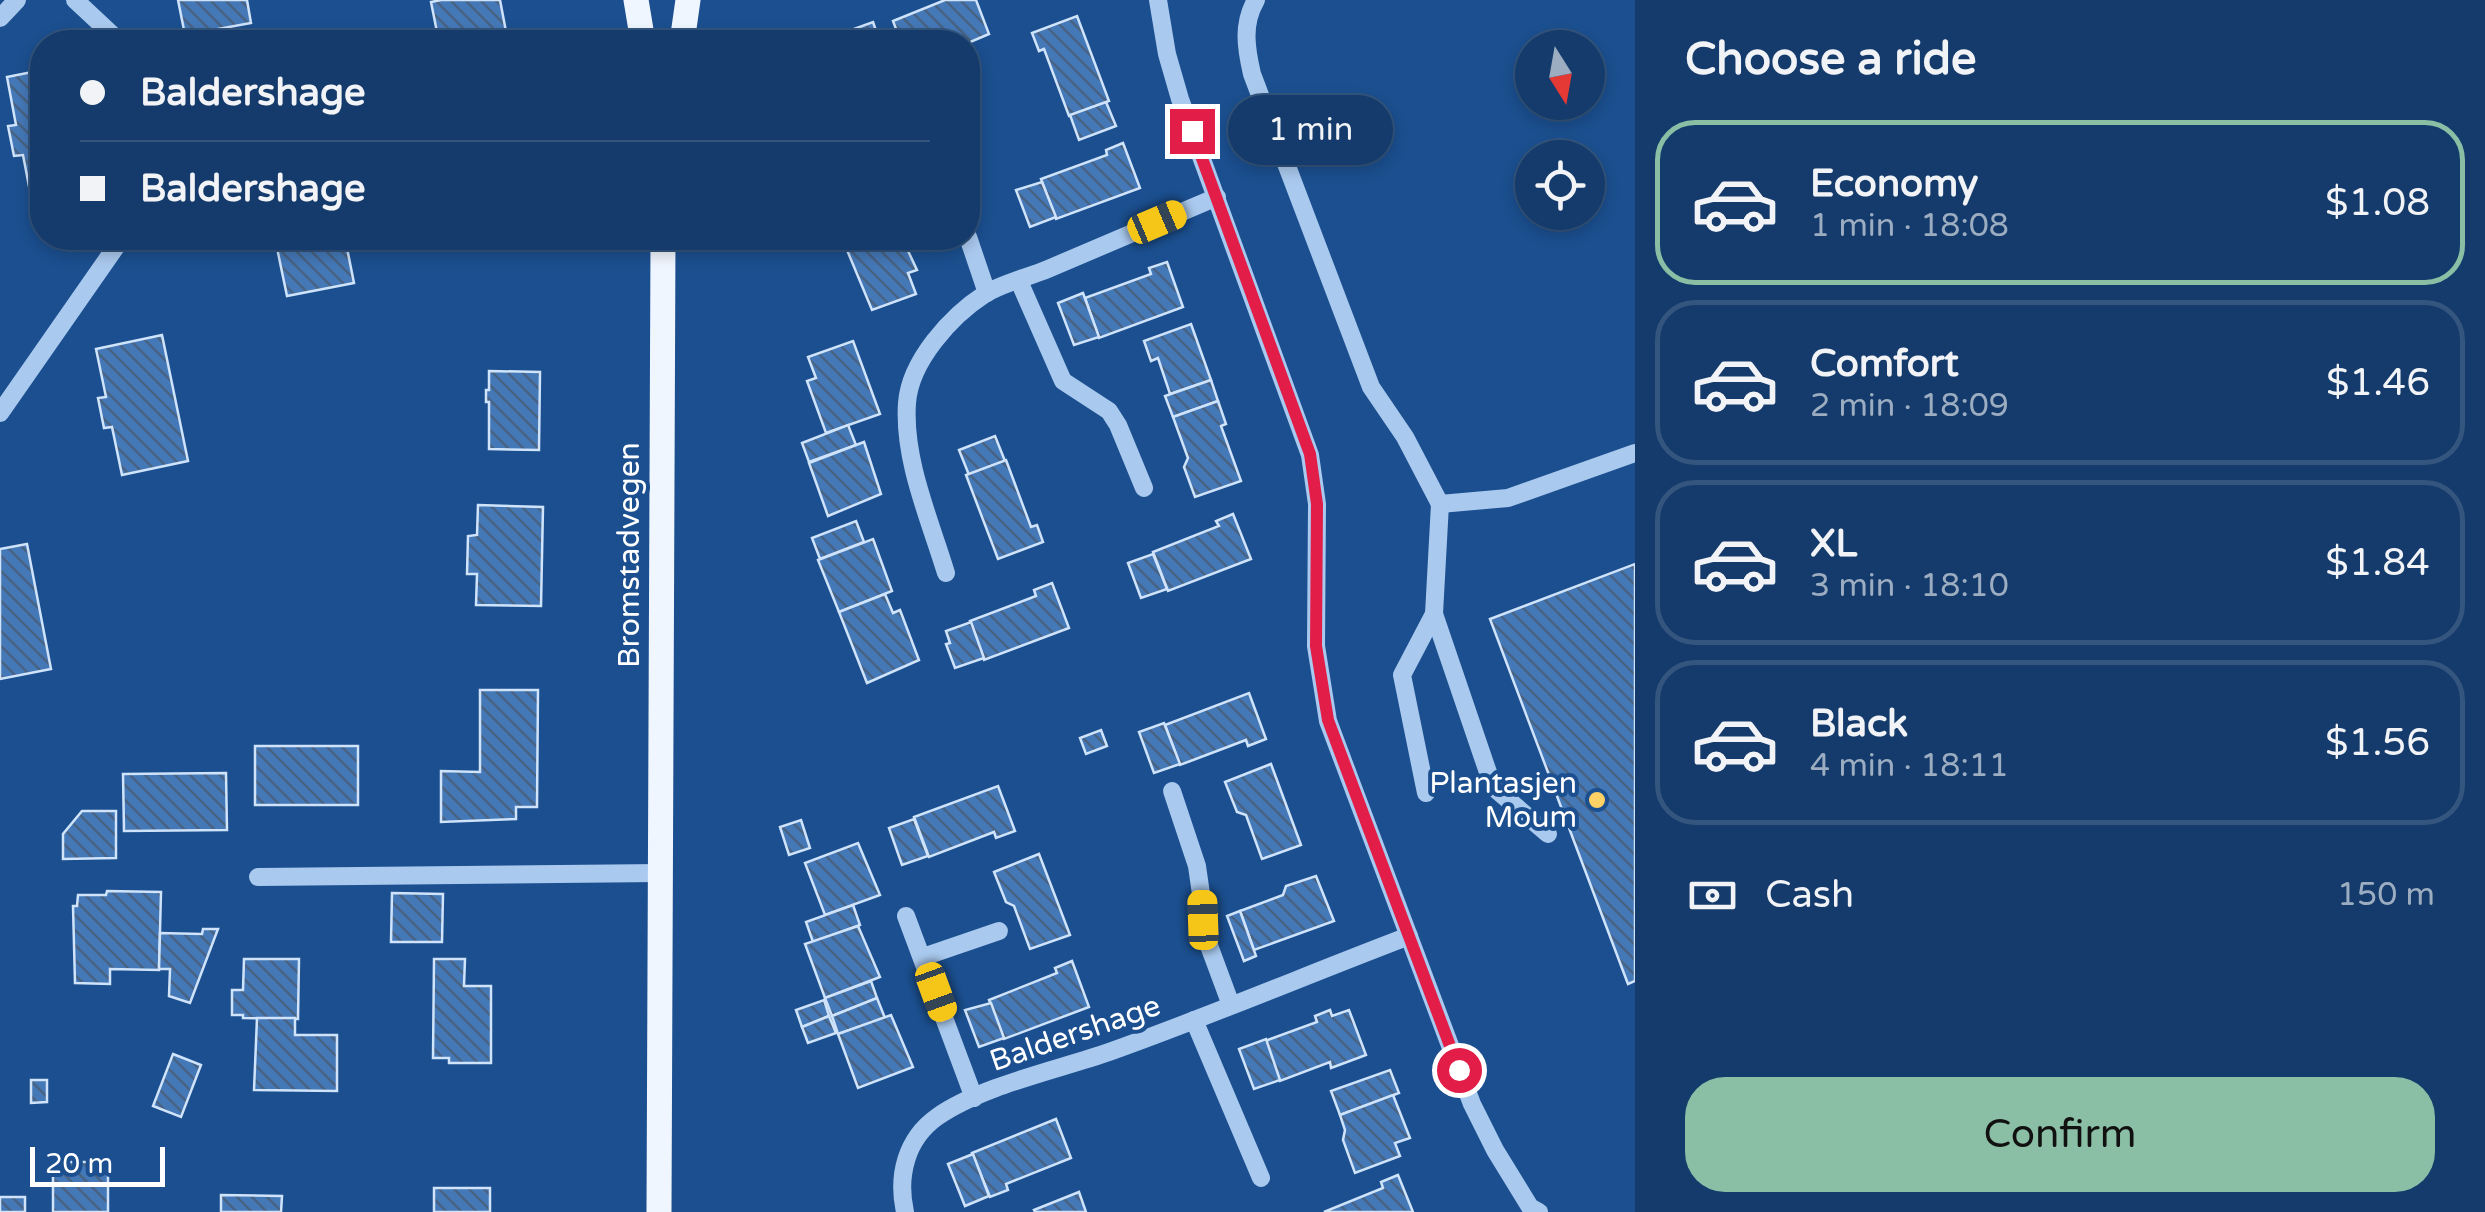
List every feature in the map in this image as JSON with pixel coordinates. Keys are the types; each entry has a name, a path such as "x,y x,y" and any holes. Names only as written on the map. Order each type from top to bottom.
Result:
{"main road":[{"path":"636,0 641,30"},
{"path":"684,30 688,0"},
{"name":"Bromstadvegen","path":"659,1212 662,250"}],"street":[{"path":"0,18 17,0"},
{"path":"75,0 107,30"},
{"path":"1158,0 1176,84 1310,454 1317,504 1316,646 1325,704 1472,1104 1495,1150 1533,1210"},
{"path":"1256,0 1246,28 1252,74 1370,387 1404,437 1440,504 1434,614 1493,787 1548,834"},
{"path":"946,573 906,429 907,398 916,371 932,345 953,321 987,293 1217,197"},
{"path":"0,413 114,250"},
{"path":"973,250 987,293"},
{"path":"1019,281 1063,381 1108,411 1118,425 1144,488"},
{"path":"1440,504 1508,498 1635,452"},
{"path":"1426,792 1402,675 1434,614"},
{"path":"1172,791 1197,866 1208,943 1231,1005"},
{"path":"258,878 660,872"},
{"name":"Baldershage","path":"906,916 974,1098"},
{"path":"923,958 999,931"},
{"name":"Baldershage","path":"905,1212 902,1179 907,1154 918,1136 937,1118 974,1098 1194,1020 1409,936"},
{"name":"Baldershage","path":"1194,1020 1261,1178"}],"building":[{"path":"178,0 247,0 251,23 184,30"},
{"path":"500,0 506,30 437,30 431,2"},
{"path":"945,0 976,0 989,34 980,38 980,30 896,30 893,21"},
{"path":"1077,16 1109,101 1069,116 1044,49 1039,51 1032,33"},
{"path":"873,22 876,30 851,30"},
{"path":"30,72 30,192 23,155 14,156 8,126 16,125 7,77"},
{"path":"1106,102 1116,126 1079,140 1070,115"},
{"path":"1123,143 1140,188 1056,219 1041,179 1107,155 1106,150"},
{"path":"1042,182 1056,217 1030,227 1016,190"},
{"path":"277,250 347,250 354,283 287,296"},
{"path":"847,250 908,250 917,270 908,273 916,294 872,310"},
{"path":"1167,262 1183,307 1099,338 1085,298 1151,274 1149,268"},
{"path":"1083,293 1099,337 1074,345 1058,303"},
{"path":"1191,324 1211,380 1170,394 1158,358 1151,361 1144,341"},
{"path":"162,335 188,461 122,475 112,427 104,428 98,398 106,397 96,349"},
{"path":"853,341 880,414 826,433 807,381 816,378 808,357"},
{"path":"489,371 540,372 539,450 489,449"},
{"path":"1211,380 1218,401 1173,417 1165,396"},
{"path":"1218,401 1226,424 1221,426 1241,481 1195,497 1184,467 1188,458 1173,417"},
{"path":"848,425 856,445 809,462 802,443"},
{"path":"995,436 1005,461 969,475 959,450"},
{"path":"864,442 881,494 828,516 809,463"},
{"path":"1006,460 1031,527 1037,525 1043,542 998,559 966,475"},
{"path":"478,505 543,507 541,606 476,605 477,574 467,574 468,536 477,535"},
{"path":"1233,514 1251,559 1168,591 1153,552 1219,526 1216,521"},
{"path":"856,521 864,542 820,559 812,538"},
{"path":"873,539 892,591 839,612 818,560"},
{"path":"27,544 51,669 0,679 0,549"},
{"path":"1153,554 1167,589 1141,598 1128,563"},
{"name":"Plantasjen Moum","path":"1635,564 1635,981 1628,984 1490,619"},
{"path":"1052,583 1069,628 984,660 970,621 1036,596 1034,590"},
{"path":"885,594 893,613 900,610 919,660 867,683 839,612"},
{"path":"971,622 984,658 955,668 946,644 950,643 946,631"},
{"path":"480,690 538,690 537,807 516,807 516,819 441,822 441,771 480,772"},
{"path":"1249,693 1266,739 1248,746 1246,740 1180,765 1165,725"},
{"path":"1164,723 1180,764 1154,773 1139,732"},
{"path":"1101,730 1107,746 1086,754 1080,738"},
{"path":"255,746 358,746 358,805 255,805"},
{"path":"1271,764 1301,845 1262,859 1246,815 1237,812 1225,782"},
{"path":"226,773 227,830 124,831 123,774"},
{"path":"998,786 1015,831 996,838 994,832 929,857 914,817"},
{"path":"82,811 116,811 116,858 63,859 63,834"},
{"path":"914,819 928,856 902,865 889,828"},
{"path":"801,820 810,848 789,855 780,827"},
{"path":"858,843 880,895 825,915 805,863"},
{"path":"1039,854 1070,935 1030,949 1014,906 1006,902 994,872"},
{"path":"1316,876 1334,921 1254,950 1240,911 1283,895 1286,886"},
{"path":"107,891 161,892 159,970 110,969 110,984 75,983 73,906 77,906 78,895 106,895"},
{"path":"392,893 443,894 442,942 391,942"},
{"path":"853,905 860,925 813,942 806,922"},
{"path":"1240,911 1256,956 1244,961 1227,916"},
{"path":"858,926 880,977 825,998 805,944"},
{"path":"203,929 218,929 190,1003 169,996 170,969 159,969 160,933 202,934"},
{"path":"244,959 299,959 298,1019 232,1015 232,990 243,990"},
{"path":"434,959 465,959 464,986 491,986 491,1063 449,1063 449,1058 433,1058"},
{"path":"1072,961 1089,1007 1004,1039 989,1000 1057,973 1055,968"},
{"path":"871,981 877,998 832,1016 825,998"},
{"path":"877,998 885,1018 838,1034 832,1016"},
{"path":"824,1000 829,1016 802,1027 796,1010"},
{"path":"991,1003 1004,1038 979,1047 965,1010"},
{"path":"1330,1010 1332,1016 1349,1010 1366,1055 1331,1068 1330,1062 1280,1081 1265,1041 1317,1022 1315,1016"},
{"path":"891,1015 913,1067 858,1088 838,1034"},
{"path":"829,1016 836,1033 808,1043 802,1027"},
{"path":"257,1018 295,1018 295,1035 337,1035 337,1091 254,1090"},
{"path":"1266,1039 1280,1080 1254,1089 1239,1049"},
{"path":"173,1054 201,1065 181,1117 153,1106"},
{"path":"1390,1070 1399,1093 1340,1115 1331,1091"},
{"path":"31,1080 47,1080 47,1102 31,1103"},
{"path":"1393,1095 1410,1138 1395,1143 1400,1156 1355,1173 1343,1140 1345,1130 1340,1115"},
{"path":"1056,1119 1071,1158 1006,1184 1008,1190 990,1197 972,1153"},
{"path":"973,1154 989,1196 965,1206 948,1164"},
{"path":"53,1162 108,1162 108,1212 53,1212"},
{"path":"1398,1175 1413,1212 1324,1212 1383,1188 1381,1182"},
{"path":"434,1188 490,1188 490,1212 434,1212"},
{"path":"1079,1192 1086,1212 1034,1210"},
{"path":"221,1195 282,1196 281,1212 221,1212"},
{"path":"0,1197 25,1197 25,1212 0,1212"}],"place":[{"name":"Plantasjen Moum","path":"1597,800"}],"route":[{"path":"1192,131 1310,454 1317,504 1316,646 1328,720 1459,1070"}]}
